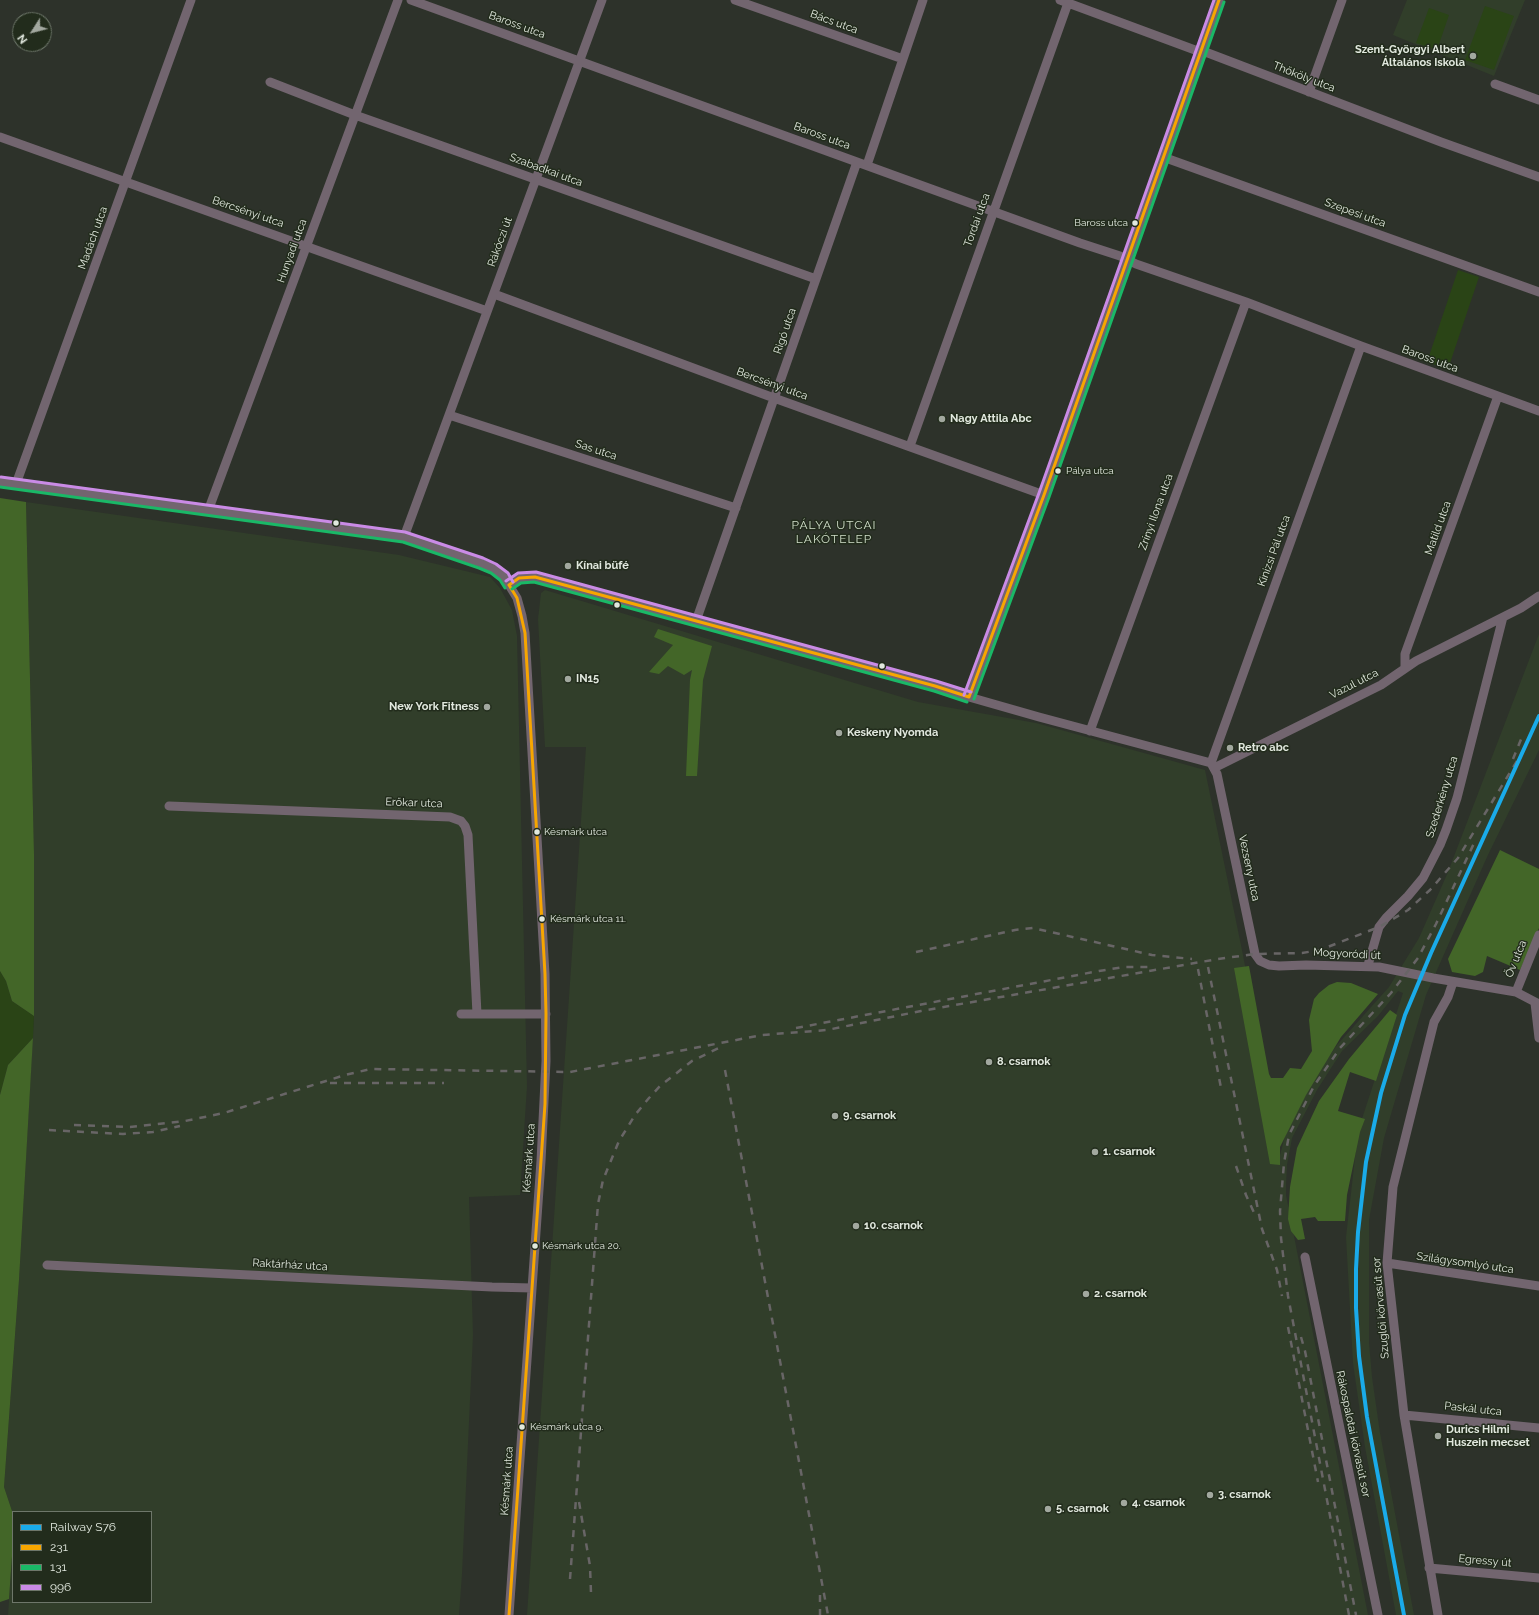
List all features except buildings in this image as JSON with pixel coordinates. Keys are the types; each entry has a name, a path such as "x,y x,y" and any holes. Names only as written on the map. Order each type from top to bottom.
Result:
{"street":[{"name":"Madách utca","path":"16,484 191,0"},
{"name":"Hunyadi utca","path":"208,511 398,0"},
{"name":"Baross utca","path":"411,0 1246,302 1539,411"},
{"name":"Rákóczi út","path":"404,538 602,0"},
{"name":"Bács utca","path":"735,0 902,59"},
{"path":"867,165 923,0"},
{"path":"969,697 1044,495 1219,0"},
{"path":"1309,92 1342,0"},
{"name":"Thököly utca","path":"1064,2 1539,177"},
{"name":"Tordai utca","path":"910,446 993,211 1064,2"},
{"name":"Szabadkai utca","path":"270,82 355,115 816,279"},
{"path":"1496,84 1539,100"},
{"name":"Bercsényi utca","path":"0,137 487,310"},
{"name":"Szepesi utca","path":"1164,157 1539,292"},
{"name":"Rigó utca","path":"696,620 857,162"},
{"name":"Bercsényi utca","path":"494,294 774,398 1044,495"},
{"name":"Zrínyi Ilona utca","path":"1090,731 1246,302"},
{"name":"Kinizsi Pál utca","path":"1212,766 1361,346"},
{"name":"Matild utca","path":"1406,668 1405,654 1498,396"},
{"name":"Sas utca","path":"449,415 736,508"},
{"name":"Késmárk utca","path":"0,482 404,538 481,563 494,569 504,577 517,598 525,633 545,966 546,1014 545,1104 509,1615"},
{"path":"509,585 519,578 535,576 935,686 1212,766"},
{"name":"Vazul utca","path":"1212,766 1381,685 1416,661 1503,617 1539,596"},
{"name":"Szederkény utca","path":"1368,966 1379,927 1408,896 1422,878 1440,846 1457,798 1503,617"},
{"name":"Vezseny utca","path":"1212,766 1218,774 1255,954 1260,961 1269,965"},
{"name":"Erőkar utca","path":"169,806 450,817 460,820 466,826 468,835 477,1014"},
{"name":"Öv utca","path":"1516,992 1539,935"},
{"name":"Mogyoródi út","path":"1269,965 1368,966 1516,992 1537,1004"},
{"name":"Szuglói körvasút sor","path":"1438,1615 1404,1415 1387,1263 1393,1187 1434,1022 1448,997 1453,982"},
{"path":"1537,1004 1539,1038"},
{"path":"461,1014 546,1014"},
{"name":"Rákospalotai körvasút sor","path":"1305,1257 1378,1615"},
{"name":"Szilágysomlyó utca","path":"1387,1263 1539,1286"},
{"name":"Raktárház utca","path":"48,1265 484,1287 532,1288"},
{"name":"Paskál utca","path":"1404,1415 1539,1428"},
{"name":"Egressy út","path":"1429,1568 1539,1578"}],"shaded area":[{"name":"Szent-Györgyi Albert Általános Iskola","path":"1407,0 1525,0 1494,76 1393,35"},
{"path":"26,502 399,555 490,577 500,588 512,610 517,636 527,1086 520,1195 469,1197 473,1335 459,1615 8,1615 12,1557 12,1603 152,1603 152,1511 12,1511 4,1487 19,1280 34,1016 34,854"},
{"path":"545,590 918,702 1036,723 1205,770 1243,955 1280,1155 1286,1132 1310,1083 1337,1045 1389,987 1419,938 1448,872 1539,634 1539,750 1487,857 1426,995 1384,1138 1369,1220 1369,1342 1372,1377 1380,1433 1414,1615 1396,1615 1365,1447 1353,1363 1346,1237 1358,1131 1403,993 1398,991 1378,1016 1342,1051 1317,1090 1292,1138 1287,1165 1286,1195 1368,1615 527,1615 586,747 545,747 538,619 541,593"}],"green space":[{"path":"1485,6 1514,16 1494,70 1465,60"},
{"path":"1429,8 1449,15 1437,50 1416,43"},
{"path":"1458,270 1479,277 1448,369 1446,369 1447,366 1442,365 1441,367 1427,362"},
{"path":"0,498 26,502 34,854 34,1016 12,1001 6,981 0,971"},
{"path":"658,629 712,646 703,680 697,776 686,776 690,680 692,670 684,675 668,666 659,674 649,672 673,645 654,637"},
{"path":"1500,850 1539,869 1539,928 1520,970 1487,956 1483,972 1475,976 1452,972 1448,959"},
{"path":"1249,966 1271,1078 1283,1078 1290,1068 1301,1069 1312,1051 1309,1020 1314,999 1329,985 1337,982 1351,983 1378,994 1341,1037 1306,1095 1280,1147 1280,1165 1270,1164 1234,968"},
{"path":"0,971 6,981 12,1001 34,1016 33,1038 8,1065 0,1095"},
{"path":"1390,1010 1397,1015 1376,1081 1350,1072 1338,1111 1365,1119 1360,1132 1347,1195 1345,1221 1318,1221 1315,1217 1301,1219 1305,1239 1298,1240 1291,1231 1288,1219 1290,1187 1297,1148 1319,1101 1349,1059"},
{"path":"33,1038 19,1280 4,1487 12,1511 12,1556 9,1599 0,1602 0,1095 8,1065"}],"railway":[{"path":"1513,759 1522,737"},
{"path":"74,1125 130,1127 185,1121 224,1113 345,1075 371,1069 570,1072 762,1035 827,1030 921,1011 1218,959 1255,954 1302,953 1320,950 1379,927 1408,910 1430,890 1458,858 1523,751"},
{"path":"1349,1615 1288,1296 1281,1238 1280,1211 1284,1163 1289,1135 1314,1086 1340,1048 1391,993 1418,958 1436,924 1476,839"},
{"path":"916,952 1015,930 1033,928 1152,955 1192,959"},
{"path":"796,1028 1099,971 1124,967 1148,967"},
{"path":"1208,967 1262,1229 1277,1270 1282,1296"},
{"path":"1198,969 1221,1088"},
{"path":"570,1579 598,1204 603,1180 619,1141 635,1115 649,1098 660,1086 692,1061 723,1046"},
{"path":"725,1070 828,1615"},
{"path":"330,1083 444,1083"},
{"path":"49,1130 123,1134 153,1132 180,1126"},
{"path":"1236,1166 1246,1195 1256,1217"},
{"path":"1288,1327 1318,1482"},
{"path":"1301,1337 1305,1351 1356,1615"},
{"path":"579,1502 590,1566 591,1593"},
{"path":"820,1595 820,1615"}],"rail line":[{"name":"S76","path":"1404,1615 1367,1417 1359,1356 1356,1308 1356,1269 1358,1232 1366,1162 1381,1093 1405,1015 1431,953 1539,716"}],"transit line":[{"name":"996","path":"964,695 1039,493 1214,0"},
{"name":"231","path":"969,697 1044,495 1219,0"},
{"name":"131","path":"974,699 1049,497 1224,2"},
{"name":"996","path":"1,477 405,532 483,558 496,564 508,573 513,582"},
{"name":"131","path":"0,487 403,542 491,573 500,580 505,588"},
{"name":"996","path":"506,581 518,573 536,572 936,681 971,692"},
{"name":"231","path":"509,585 519,578 535,577 935,686 969,697"},
{"name":"131","path":"512,589 521,583 534,582 934,691 967,702"},
{"name":"231","path":"509,585 517,598 525,633 545,974 546,1014 545,1104 509,1615"}],"place":[{"name":"Szent-Györgyi Albert Általános Iskola","path":"1473,56"},
{"name":"Baross utca","path":"1135,223"},
{"name":"Nagy Attila Abc","path":"942,419"},
{"name":"Pálya utca","path":"1058,471"},
{"name":"Kínai büfé","path":"568,566"},
{"name":"IN15","path":"568,679"},
{"name":"New York Fitness","path":"487,707"},
{"name":"Keskeny Nyomda","path":"839,733"},
{"name":"Retro abc","path":"1230,748"},
{"name":"Késmárk utca","path":"537,832"},
{"name":"Késmárk utca 11.","path":"542,919"},
{"name":"8. csarnok","path":"989,1062"},
{"name":"9. csarnok","path":"835,1116"},
{"name":"1. csarnok","path":"1095,1152"},
{"name":"10. csarnok","path":"856,1226"},
{"name":"Késmárk utca 20.","path":"535,1246"},
{"name":"2. csarnok","path":"1086,1294"},
{"name":"Késmárk utca 9.","path":"522,1427"},
{"name":"Durics Hilmi Huszein mecset","path":"1438,1436"},
{"name":"3. csarnok","path":"1210,1495"},
{"name":"4. csarnok","path":"1124,1503"},
{"name":"5. csarnok","path":"1048,1509"}],"district":[{"name":"PÁLYA UTCAI LAKÓTELEP","path":"834,532"}]}
